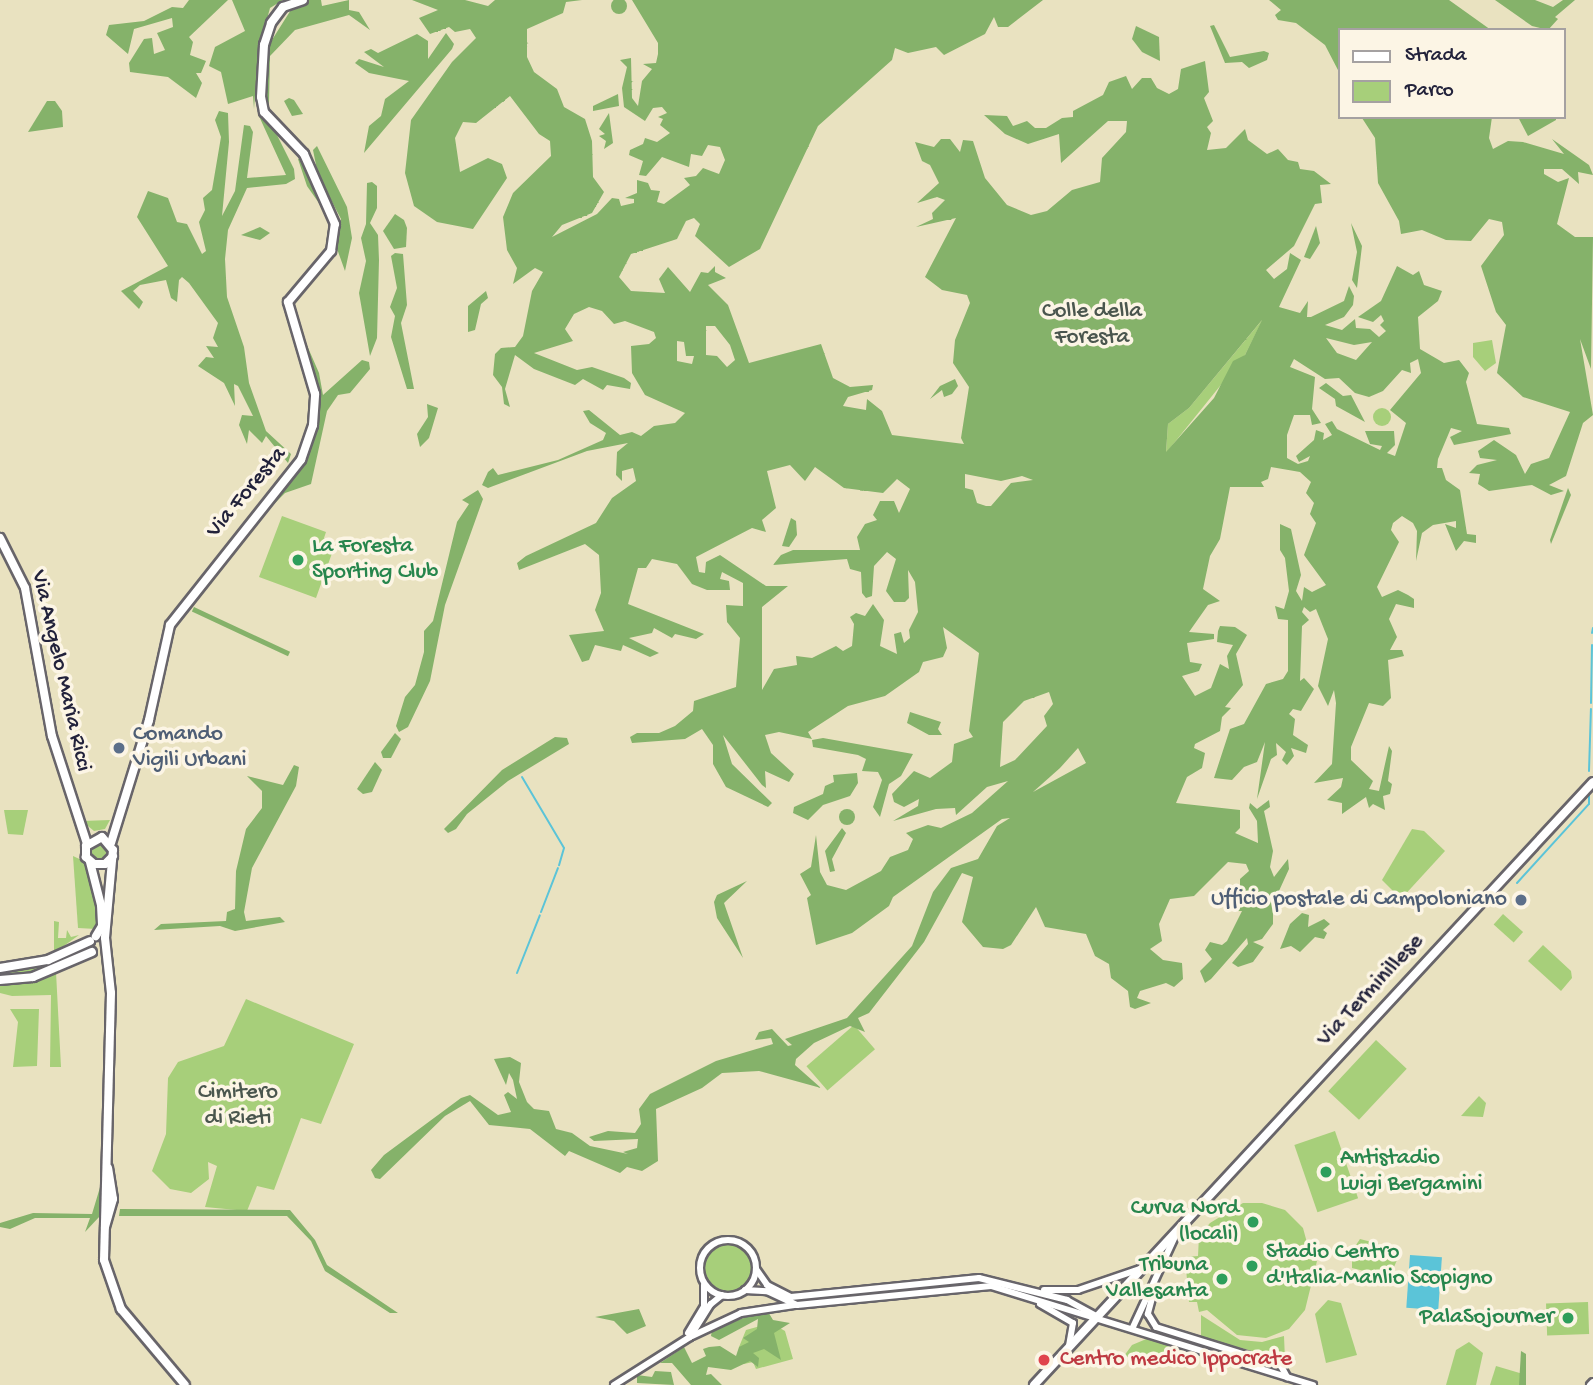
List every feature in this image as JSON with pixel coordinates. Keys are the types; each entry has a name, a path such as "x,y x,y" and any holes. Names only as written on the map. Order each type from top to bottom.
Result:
{"main road":[{"name":"Via Foresta","path":"111,843 149,720 170,625 234,538 301,460 313,425 314,394 288,302 331,251 335,224 304,154 264,111 261,97 264,46 271,23 284,6 303,0"},
{"name":"Via Angelo Maria Ricci","path":"0,538 25,588 50,728 87,844"},
{"name":"Via Terminillese","path":"1097,1317 1593,782"},
{"path":"119,811 97,837 87,844 85,853 102,905 97,938 106,951 111,993 103,1237 113,1295 185,1385"},
{"name":"Via Angelo Maria Ricci","path":"77,816 97,837"},
{"path":"92,952 113,856 111,843 97,837"},
{"path":"90,862 103,864 113,856"},
{"path":"0,968 48,960 97,938"},
{"path":"0,980 40,975 92,952 106,951"},
{"path":"1034,1385 1097,1317"}],"street":[{"path":"1179,1227 1155,1287 1148,1314 1156,1327 1280,1366 1287,1377"},
{"path":"676,1346 704,1306 702,1257 722,1240 747,1247 756,1269 777,1291 806,1297 966,1278 1070,1291 1140,1269"},
{"path":"1161,1271 1168,1250 1163,1245"},
{"path":"745,1290 756,1269"},
{"path":"1006,1282 1068,1300 1097,1317"},
{"path":"704,1283 722,1295"},
{"path":"614,1385 690,1337 741,1312 959,1285 999,1287 1313,1385"},
{"path":"999,1287 1069,1317 1074,1334 1066,1352"},
{"path":"1133,1327 1155,1287"},
{"path":"690,1337 711,1304 722,1295 745,1290 767,1291 797,1305"},
{"path":"1106,1307 1114,1322"}],"green space":[{"path":"616,-1 622,-1 626,3 626,9 619,14 611,6"},
{"path":"189,0 228,0 189,37 193,42 190,55 206,61 201,73 196,73 202,83 196,98 168,77 130,72 129,63 144,39 152,38 154,54 165,50 157,33 173,27 172,18 134,29 128,54 106,35 109,25 144,21 172,7 183,8"},
{"path":"232,0 283,0 270,8 258,53 254,109 253,96 228,104 221,72 209,66 215,47 245,31"},
{"path":"306,0 321,0 322,6 349,0 349,10 359,12 370,30 349,15 295,30 270,56 269,103 263,99 265,51 294,5"},
{"name":"Colle della Foresta","path":"412,0 465,0 488,6 495,0 582,0 566,2 563,13 527,29 527,57 534,72 557,89 564,107 585,119 592,141 593,177 604,192 592,213 562,225 552,237 597,214 612,198 619,199 621,206 634,203 634,199 625,198 637,193 637,180 648,183 651,190 660,191 657,202 664,204 690,185 684,178 696,176 703,168 719,174 725,160 720,147 708,145 702,156 691,154 689,167 662,157 646,176 639,175 643,161 629,155 630,150 643,144 645,138 657,142 670,133 660,125 663,119 658,117 667,113 662,107 653,108 645,121 624,107 622,88 627,67 620,60 631,58 632,98 638,106 642,81 652,69 643,64 656,63 658,54 658,43 632,0 1043,0 1008,27 998,27 994,17 985,34 944,55 936,47 908,53 895,48 892,60 818,126 760,249 729,267 695,236 700,224 694,218 686,221 677,239 631,254 619,277 631,291 665,293 659,279 668,267 690,292 701,272 708,273 715,266 715,272 726,278 708,285 728,305 749,363 821,344 833,378 850,387 873,385 872,390 848,397 843,406 866,410 867,399 882,411 892,435 964,444 961,438 969,387 953,363 955,340 970,303 967,295 942,290 925,277 956,218 916,227 933,219 932,213 945,200 937,197 917,203 939,183 930,165 922,161 915,142 934,147 941,139 950,139 960,152 963,140 973,141 985,178 1007,205 1031,215 1047,211 1072,190 1100,182 1102,158 1126,132 1127,121 1108,121 1061,163 1059,134 1028,144 1005,134 984,115 1007,116 1013,126 1027,121 1035,128 1046,128 1062,118 1073,117 1073,111 1103,95 1109,82 1126,76 1132,89 1142,78 1151,78 1157,88 1169,94 1178,89 1181,69 1205,61 1209,92 1204,98 1213,121 1207,127 1211,133 1207,150 1226,148 1245,129 1248,140 1267,154 1278,149 1288,160 1298,162 1300,169 1314,171 1331,184 1320,185 1322,203 1315,204 1294,246 1266,270 1274,279 1287,269 1290,253 1301,260 1279,307 1300,313 1308,301 1307,317 1311,317 1344,301 1349,286 1354,296 1353,305 1344,317 1325,325 1342,330 1355,319 1356,328 1370,329 1379,337 1386,331 1380,325 1384,321 1381,315 1373,322 1358,317 1381,301 1397,266 1413,275 1419,271 1424,285 1442,291 1438,301 1418,317 1420,349 1444,363 1459,360 1469,373 1466,382 1477,424 1509,428 1511,434 1454,445 1450,437 1462,431 1451,428 1438,459 1437,468 1442,468 1446,480 1460,490 1467,534 1476,535 1476,543 1464,541 1456,551 1445,524 1456,528 1456,521 1433,525 1422,533 1416,561 1417,531 1413,523 1402,516 1393,523 1391,530 1399,542 1377,587 1382,597 1398,590 1408,595 1414,599 1414,608 1396,604 1389,619 1397,637 1390,650 1402,650 1404,656 1388,660 1391,698 1383,706 1369,703 1351,747 1351,760 1373,781 1369,789 1379,791 1389,746 1392,751 1388,781 1392,784 1390,794 1383,796 1385,810 1373,804 1369,808 1366,797 1342,814 1342,803 1327,800 1341,787 1343,778 1314,783 1332,764 1336,703 1334,690 1328,706 1318,686 1328,639 1316,609 1310,612 1304,607 1302,612 1309,620 1302,626 1300,681 1304,678 1314,689 1301,711 1293,709 1289,714 1295,719 1293,735 1308,745 1306,753 1291,748 1294,756 1287,765 1282,760 1286,752 1276,743 1277,755 1271,759 1257,799 1265,742 1257,762 1244,767 1232,780 1214,778 1230,729 1244,724 1266,684 1283,679 1288,671 1288,620 1278,619 1275,606 1284,609 1289,591 1285,558 1280,550 1280,524 1291,529 1301,575 1296,591 1302,601 1304,587 1312,592 1326,585 1304,555 1316,523 1310,514 1314,503 1306,493 1311,482 1300,472 1271,467 1268,479 1261,482 1264,487 1230,487 1220,539 1210,556 1203,589 1220,601 1208,605 1189,632 1214,634 1214,639 1187,643 1190,662 1202,664 1199,671 1182,676 1195,696 1211,688 1220,664 1229,669 1227,656 1233,645 1217,642 1218,631 1220,626 1235,627 1247,635 1236,654 1243,685 1225,707 1231,708 1222,717 1220,731 1195,744 1194,748 1205,753 1202,768 1187,777 1176,803 1240,810 1240,828 1235,833 1258,843 1257,821 1249,808 1250,803 1257,809 1269,800 1270,807 1264,811 1273,851 1270,867 1274,877 1288,859 1289,869 1273,904 1273,924 1262,939 1253,942 1264,947 1253,962 1238,967 1232,963 1248,944 1247,938 1205,983 1200,971 1212,959 1205,950 1210,942 1222,945 1227,941 1242,911 1230,911 1229,906 1240,890 1240,879 1249,871 1246,864 1228,862 1194,896 1170,899 1159,924 1162,941 1150,949 1163,960 1182,963 1183,979 1174,987 1166,983 1140,991 1137,998 1151,1003 1135,1009 1130,1007 1128,991 1111,978 1109,964 1095,956 1086,934 1045,927 1036,907 1011,945 1003,949 983,947 962,922 973,877 962,873 924,942 869,1013 858,1018 865,1032 850,1026 814,1043 796,1059 795,1065 821,1088 759,1071 722,1073 702,1088 656,1109 658,1161 642,1171 627,1167 620,1173 569,1151 565,1156 530,1129 489,1125 470,1101 445,1116 380,1179 375,1178 371,1170 384,1155 461,1098 470,1095 498,1115 511,1112 504,1095 508,1092 517,1099 513,1080 509,1073 506,1085 494,1059 510,1057 521,1063 519,1082 527,1102 534,1109 549,1111 556,1129 572,1133 590,1146 628,1154 623,1152 637,1148 638,1139 594,1141 589,1137 608,1131 635,1133 641,1124 639,1109 650,1094 716,1061 773,1044 771,1038 755,1040 759,1032 772,1029 788,1046 792,1045 785,1039 847,1018 912,946 933,892 951,868 978,859 997,826 1010,818 1002,819 893,897 889,906 852,933 816,945 807,898 811,895 800,874 811,867 816,835 820,872 827,885 846,890 881,871 890,857 908,850 913,839 906,833 928,825 941,828 972,813 1008,781 987,787 956,815 955,808 936,809 893,821 918,806 919,799 904,807 894,802 892,794 914,771 930,778 952,762 954,744 973,737 969,731 979,653 943,627 947,648 943,657 923,662 919,672 885,696 848,706 808,732 812,739 779,732 765,735 771,753 794,774 789,782 765,771 766,788 723,735 732,764 772,803 768,807 726,787 713,764 713,745 702,729 685,739 632,743 630,737 637,733 659,733 675,726 693,711 694,701 736,687 740,638 727,622 726,605 743,606 743,583 722,572 720,579 729,581 730,590 707,590 692,584 677,564 652,559 646,568 638,568 628,604 704,634 696,639 675,634 672,638 654,628 652,633 629,638 659,653 650,657 623,645 621,651 595,645 589,660 582,662 569,635 604,631 595,610 601,593 599,555 585,544 519,570 517,563 526,556 596,523 612,498 636,481 633,468 622,471 622,481 616,475 617,452 628,443 587,451 488,488 482,485 488,472 493,468 498,475 558,460 603,440 606,433 590,423 583,411 589,410 620,435 632,432 641,436 654,426 675,423 685,413 645,395 632,373 631,346 649,344 656,338 654,332 625,321 614,324 602,311 589,307 574,314 565,329 573,341 534,353 577,370 592,367 624,378 631,383 630,389 607,385 603,390 583,379 575,385 534,369 515,355 505,389 510,407 504,404 502,387 493,375 495,354 501,348 515,347 523,336 532,291 543,272 535,268 513,284 517,268 507,250 503,217 513,193 551,156 550,141 539,134 510,96 476,123 463,122 455,138 460,172 488,158 502,164 507,178 473,229 437,222 414,206 405,173 411,120 452,62 476,38 470,29 455,32 449,27 430,34 419,18 438,10","holes":["1262,320 1245,355 1233,361 1214,398 1166,452 1168,424 1189,408","706,326 715,326 730,345 735,360 727,367 717,356 706,355","1326,338 1354,345 1372,342 1356,360 1337,353","677,341 684,342 686,356 694,356 692,364 677,361","1294,359 1325,379 1339,378 1355,393 1369,397 1383,391 1402,370 1411,373 1410,363 1418,359 1421,373 1390,410 1406,423 1395,456 1387,453 1395,445 1394,431 1365,431 1370,444 1382,446 1380,450 1337,429 1332,421 1325,424 1332,435 1323,440 1324,433 1316,430 1314,440 1296,456 1299,462 1310,456 1308,461 1298,464 1287,458 1287,435 1294,415 1310,415 1312,425 1321,423 1312,409 1315,377 1290,367","790,465 805,481 815,467 844,488 883,493 897,479 910,489 899,513 894,501 880,501 873,515 877,520 865,524 857,537 860,550 793,550 781,555 773,565 847,559 850,569 861,572 862,593 866,598 872,596 874,566 887,552 896,559 886,591 894,602 905,602 909,598 908,570 915,582 918,612 909,630 910,638 904,643 901,632 894,634 897,654 880,646 884,620 873,604 865,616 856,613 850,617 854,624 852,646 843,651 836,646 812,658 796,656 797,665 774,669 762,690 762,607 788,586 766,586 720,555 706,562 705,573 699,572 696,557 752,528 766,532 762,520 776,508 767,471","965,474 1001,481 1022,476 1033,480 1011,483 991,506 977,503 973,490 965,488","1049,692 1053,704 1044,716 1047,726 1015,760 1000,767 1003,722 1024,701","1078,748 1086,763 1033,792"]},
{"path":"1269,0 1449,0 1488,28 1338,28 1338,70 1325,45 1296,23 1278,20 1275,15 1281,10"},
{"path":"1495,0 1535,0 1553,7 1563,0 1575,0 1555,17 1558,19 1550,28 1532,26"},
{"path":"1214,25 1230,57 1264,51 1269,53 1267,60 1249,68 1242,62 1225,63 1210,26"},
{"path":"1136,26 1159,37 1160,61 1142,52 1132,39"},
{"path":"446,33 454,44 452,49 364,153 369,126 381,116 385,99 409,81 369,73 355,63 359,59 384,67 364,52 371,49 378,53 417,34 428,41 428,59"},
{"path":"618,94 619,106 593,111 593,106"},
{"path":"289,98 294,100 303,114 292,116 284,101"},
{"path":"47,101 55,101 62,111 63,127 28,132"},
{"path":"219,111 228,113 229,142 222,216 235,191 244,125 250,126 253,132 247,178 286,175 258,114 261,113 272,125 294,169 295,179 286,184 247,188 228,230 225,259 227,297 244,347 249,383 266,431 291,454 288,463 266,436 262,443 249,430 247,444 239,425 242,415 253,416 238,386 234,384 235,406 224,383 198,366 206,357 214,358 206,346 218,347 213,338 218,323 189,283 182,277 179,280 177,302 171,298 166,280 140,285 133,291 143,302 139,309 121,291 168,266 137,217 148,191 168,198 177,222 187,224 202,254 206,251 199,222 205,210 203,198 212,190 221,137 215,120"},
{"path":"609,113 613,143 604,149 606,141 599,136 605,134 599,129"},
{"path":"1363,119 1492,119 1489,138 1493,149 1508,141 1523,142 1564,154 1552,139 1589,165 1593,175 1578,172 1579,184 1562,169 1544,169 1544,174 1558,182 1569,178 1557,224 1575,237 1593,237 1591,369 1580,339 1593,415 1583,423 1566,476 1549,485 1564,491 1551,495 1532,485 1489,491 1478,484 1480,474 1469,473 1477,465 1497,460 1480,458 1478,451 1494,440 1516,455 1525,474 1531,464 1549,458 1570,412 1523,397 1497,373 1506,325 1496,312 1481,266 1504,235 1502,222 1489,219 1471,241 1446,240 1422,230 1401,234 1399,221 1378,183 1375,138"},
{"path":"1519,119 1556,119 1556,120 1528,136"},
{"path":"317,146 347,207 352,238 345,271 336,246 341,219 318,175 313,150"},
{"path":"302,158 321,206 307,186 298,159"},
{"path":"372,182 377,186 377,208 370,223 378,235 379,260 377,338 370,356 359,293 366,261 361,238 366,224 367,183"},
{"path":"395,214 404,220 407,228 406,247 394,249 383,231"},
{"path":"1351,223 1362,246 1357,288 1352,280 1357,252"},
{"path":"1316,226 1320,243 1310,259 1304,257"},
{"path":"260,227 270,233 260,240 241,235"},
{"path":"395,253 403,254 407,305 401,323 414,389 407,389 391,337 395,316 390,307 397,288 391,256"},
{"path":"486,291 488,298 481,304 475,330 468,332 468,306"},
{"path":"1263,319 1245,355 1166,453 1168,424 1189,408"},
{"path":"296,320 319,373 323,395 362,360 369,362 370,369 350,393 338,395 327,411 311,484 285,493 262,516 307,458 319,417 314,378"},
{"path":"1492,340 1496,363 1485,371 1473,357 1473,343"},
{"path":"955,379 958,386 952,394 944,397 942,390 930,399 940,386"},
{"path":"1326,383 1343,396 1351,395 1365,422 1336,406 1335,399 1319,388"},
{"path":"427,404 438,408 429,438 420,447 417,434 428,417"},
{"path":"1378,408 1386,408 1391,417 1389,424 1378,426 1373,421 1373,413"},
{"path":"1568,488 1571,495 1551,544 1550,540"},
{"path":"478,490 483,499 445,605 430,681 408,727 399,732 396,726 405,697 415,685 424,652 424,631 433,621 457,522 469,504 462,500"},
{"name":"La Foresta Sporting Club","path":"282,516 326,532 324,538 336,542 316,598 259,577"},
{"path":"791,518 796,521 797,535 789,547 782,546"},
{"path":"194,607 290,652 288,656 192,612"},
{"path":"910,712 941,722 938,729 942,735 929,735 907,723"},
{"path":"395,733 401,739 391,758 383,758 381,752"},
{"path":"555,737 567,738 569,744 508,781 467,814 456,829 448,833 444,829 502,770"},
{"path":"823,738 913,754 901,776 889,784 880,817 873,807 882,780 878,772 862,771 866,759 858,755 813,747 812,740"},
{"path":"375,762 382,770 372,792 363,794 357,789"},
{"path":"294,765 299,767 296,786 252,868 244,912 246,921 280,917 285,922 235,931 220,926 154,930 161,924 226,921 227,912 235,909 236,871 246,829 262,808 262,791 247,776 283,785"},
{"path":"857,773 858,783 850,796 823,805 808,820 793,813 794,807 823,794 825,786 834,782 833,775"},
{"path":"847,809 853,811 853,823 847,825 841,823 839,817 841,811"},
{"path":"4,810 28,810 23,835 8,834"},
{"path":"110,820 105,829 94,831 82,821"},
{"path":"842,828 846,833 832,859 835,871 830,872 825,851"},
{"path":"1412,829 1424,831 1445,851 1401,899 1382,880"},
{"path":"99,841 106,844 109,851 106,858 99,861 92,858 89,851 92,844"},
{"path":"73,856 88,863 97,897 96,929 78,928"},
{"path":"747,881 724,903 743,958 717,918 714,902 717,895"},
{"path":"1302,913 1309,915 1308,927 1324,919 1330,924 1323,930 1327,933 1324,939 1315,937 1300,952 1291,946 1280,949 1290,924"},
{"path":"1503,914 1523,932 1514,942 1494,924"},
{"path":"54,921 59,922 58,938 66,938 67,930 71,937 79,935 54,953"},
{"path":"1543,945 1571,971 1572,978 1561,991 1528,961"},
{"path":"69,954 71,958 37,972 0,976 0,969 36,966"},
{"path":"56,972 61,1067 50,1067 51,995 12,996 0,993 0,982"},
{"name":"Cimitero di Rieti","path":"246,999 354,1044 321,1124 301,1118 274,1190 257,1186 247,1211 205,1207 217,1166 208,1162 209,1179 191,1193 170,1189 152,1171 166,1134 168,1078 178,1062 224,1046"},
{"path":"10,1009 39,1009 37,1066 13,1067 18,1022"},
{"path":"854,1025 875,1049 827,1090 806,1066"},
{"path":"1376,1040 1407,1069 1359,1120 1328,1091"},
{"path":"1479,1096 1486,1103 1483,1117 1461,1116"},
{"name":"Antistadio Luigi Bergamini","path":"1335,1131 1358,1198 1317,1212 1294,1145"},
{"path":"101,1184 100,1216 85,1232 90,1218 35,1218 10,1229 0,1227 0,1223 33,1213 92,1214"},
{"name":"Stadio Centro d'Italia-Manlio Scopigno","path":"1243,1203 1262,1203 1285,1210 1303,1228 1312,1261 1317,1261 1305,1310 1289,1329 1266,1338 1237,1335 1207,1310 1199,1312 1197,1302 1189,1302 1185,1257 1198,1256 1199,1236 1210,1223"},
{"path":"120,1209 290,1210 315,1240 327,1265 398,1313 390,1313 325,1271 311,1241 287,1216 119,1216"},
{"path":"1360,1239 1387,1246 1397,1260 1394,1267 1380,1275 1352,1268 1352,1251"},
{"path":"728,1242 738,1244 746,1250 752,1258 752,1278 746,1286 738,1292 728,1294 718,1292 710,1286 704,1278 702,1268 704,1258 710,1250 718,1244"},
{"path":"1328,1300 1341,1303 1357,1355 1326,1363 1315,1314"},
{"name":"PalaSojourner","path":"1588,1302 1589,1334 1547,1335 1546,1303"},
{"path":"639,1309 646,1326 627,1334 614,1321 595,1317"},
{"path":"767,1310 773,1320 790,1323 774,1333 781,1360 764,1349 753,1353 759,1358 758,1367 750,1361 731,1370 708,1367 706,1375 711,1374 722,1385 691,1385 672,1363 660,1363 684,1347 692,1363 706,1356 703,1349 709,1347 720,1346 736,1356 739,1347 749,1342 743,1338 757,1329 758,1319 719,1340 711,1336 712,1329"},
{"path":"1201,1315 1240,1340 1262,1342 1284,1336 1285,1360 1201,1337"},
{"path":"771,1323 785,1331 793,1359 756,1369 753,1362 744,1364 739,1347 746,1330"},
{"path":"1151,1337 1169,1343 1173,1350 1167,1348 1157,1366 1124,1356 1132,1345"},
{"path":"1469,1342 1483,1353 1476,1385 1446,1385 1456,1350"},
{"path":"1521,1351 1526,1354 1526,1385 1519,1385"},
{"path":"1496,1366 1523,1374 1519,1385 1490,1385"},
{"path":"655,1371 671,1372 674,1385 637,1383 637,1375 652,1377"}],"water":[{"path":"1410,1255 1442,1257 1438,1310 1406,1308"}],"waterway":[{"path":"1592,633 1593,628"},
{"path":"1591,703 1592,645"},
{"path":"1589,771 1591,709"},
{"path":"522,777 564,848 559,865"},
{"path":"1517,883 1589,804 1589,792"},
{"path":"541,912 558,868"},
{"path":"517,973 540,915"}],"place":[{"name":"La Foresta Sporting Club","path":"298,560"},
{"name":"Comando Vigili Urbani","path":"119,748"},
{"name":"Ufficio postale di Campoloniano","path":"1521,900"},
{"name":"Antistadio Luigi Bergamini","path":"1326,1172"},
{"name":"Curva Nord (locali)","path":"1253,1222"},
{"name":"Stadio Centro d'Italia-Manlio Scopigno","path":"1252,1266"},
{"name":"Tribuna Vallesanta","path":"1222,1279"},
{"name":"PalaSojourner","path":"1568,1318"},
{"name":"Centro medico Ippocrate","path":"1044,1360"}]}
